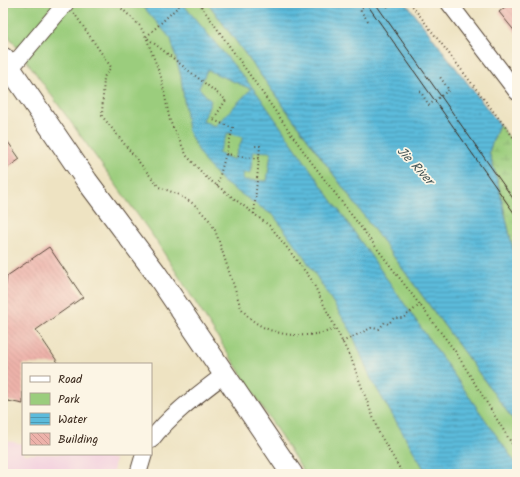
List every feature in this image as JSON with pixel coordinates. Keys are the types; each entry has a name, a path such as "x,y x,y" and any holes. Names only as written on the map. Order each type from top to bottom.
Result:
{"main road":[{"path":"7,63 87,181 155,272 292,474"}],"street":[{"path":"449,3 517,92"},
{"path":"7,63 69,6"},
{"path":"152,439 161,427 184,406 225,374"},
{"path":"138,474 144,455"}],"path":[{"path":"116,3 140,26 146,37 158,67 167,109 175,133 196,167 217,186 271,227 311,279 352,361 379,433 403,474"},
{"path":"146,37 182,3"},
{"path":"199,3 310,159 455,351 517,452"},
{"path":"368,21 360,10 369,3"},
{"path":"385,3 388,7"},
{"path":"410,3 517,142"},
{"path":"69,6 111,67 104,77 102,116 159,187 186,199 201,211 209,220 215,230 242,309 265,327 283,334 310,336 336,329"},
{"path":"146,37 226,100 213,120 233,128 217,186"},
{"path":"420,91 430,105 449,90 440,77"},
{"path":"254,214 260,153 260,146 255,146"},
{"path":"226,154 259,159"},
{"path":"342,342 371,328 379,329 385,322 388,324 394,318 402,318 421,304"}],"shaded area":[{"path":"3,440 22,444 22,455 90,455 115,459 113,474 3,474"}],"green space":[{"path":"3,3 208,3 517,425 517,474 305,474 155,239 3,28"},
{"path":"499,124 517,148 517,267 498,183 489,152"}],"water":[{"path":"140,3 182,3 257,93 517,465 517,474 427,474 371,379 351,331 303,255 274,216 223,182 204,161 188,131 181,77 171,39","holes":["207,70 251,89 215,126 203,121 211,101 199,88","228,133 243,137 234,160 218,153","254,151 271,152 267,181 243,180 243,173 250,173"]},
{"name":"Jie River","path":"208,3 406,3 499,124 489,152 498,183 517,267 517,425"}],"building":[{"path":"510,3 517,10 517,34 499,12"},
{"path":"3,135 20,159 3,171"},
{"path":"49,247 83,297 36,330 58,363 22,363 22,404 3,400 3,302 7,276"}],"tram line":[{"path":"366,3 517,217"},
{"path":"375,3 517,204"}]}
